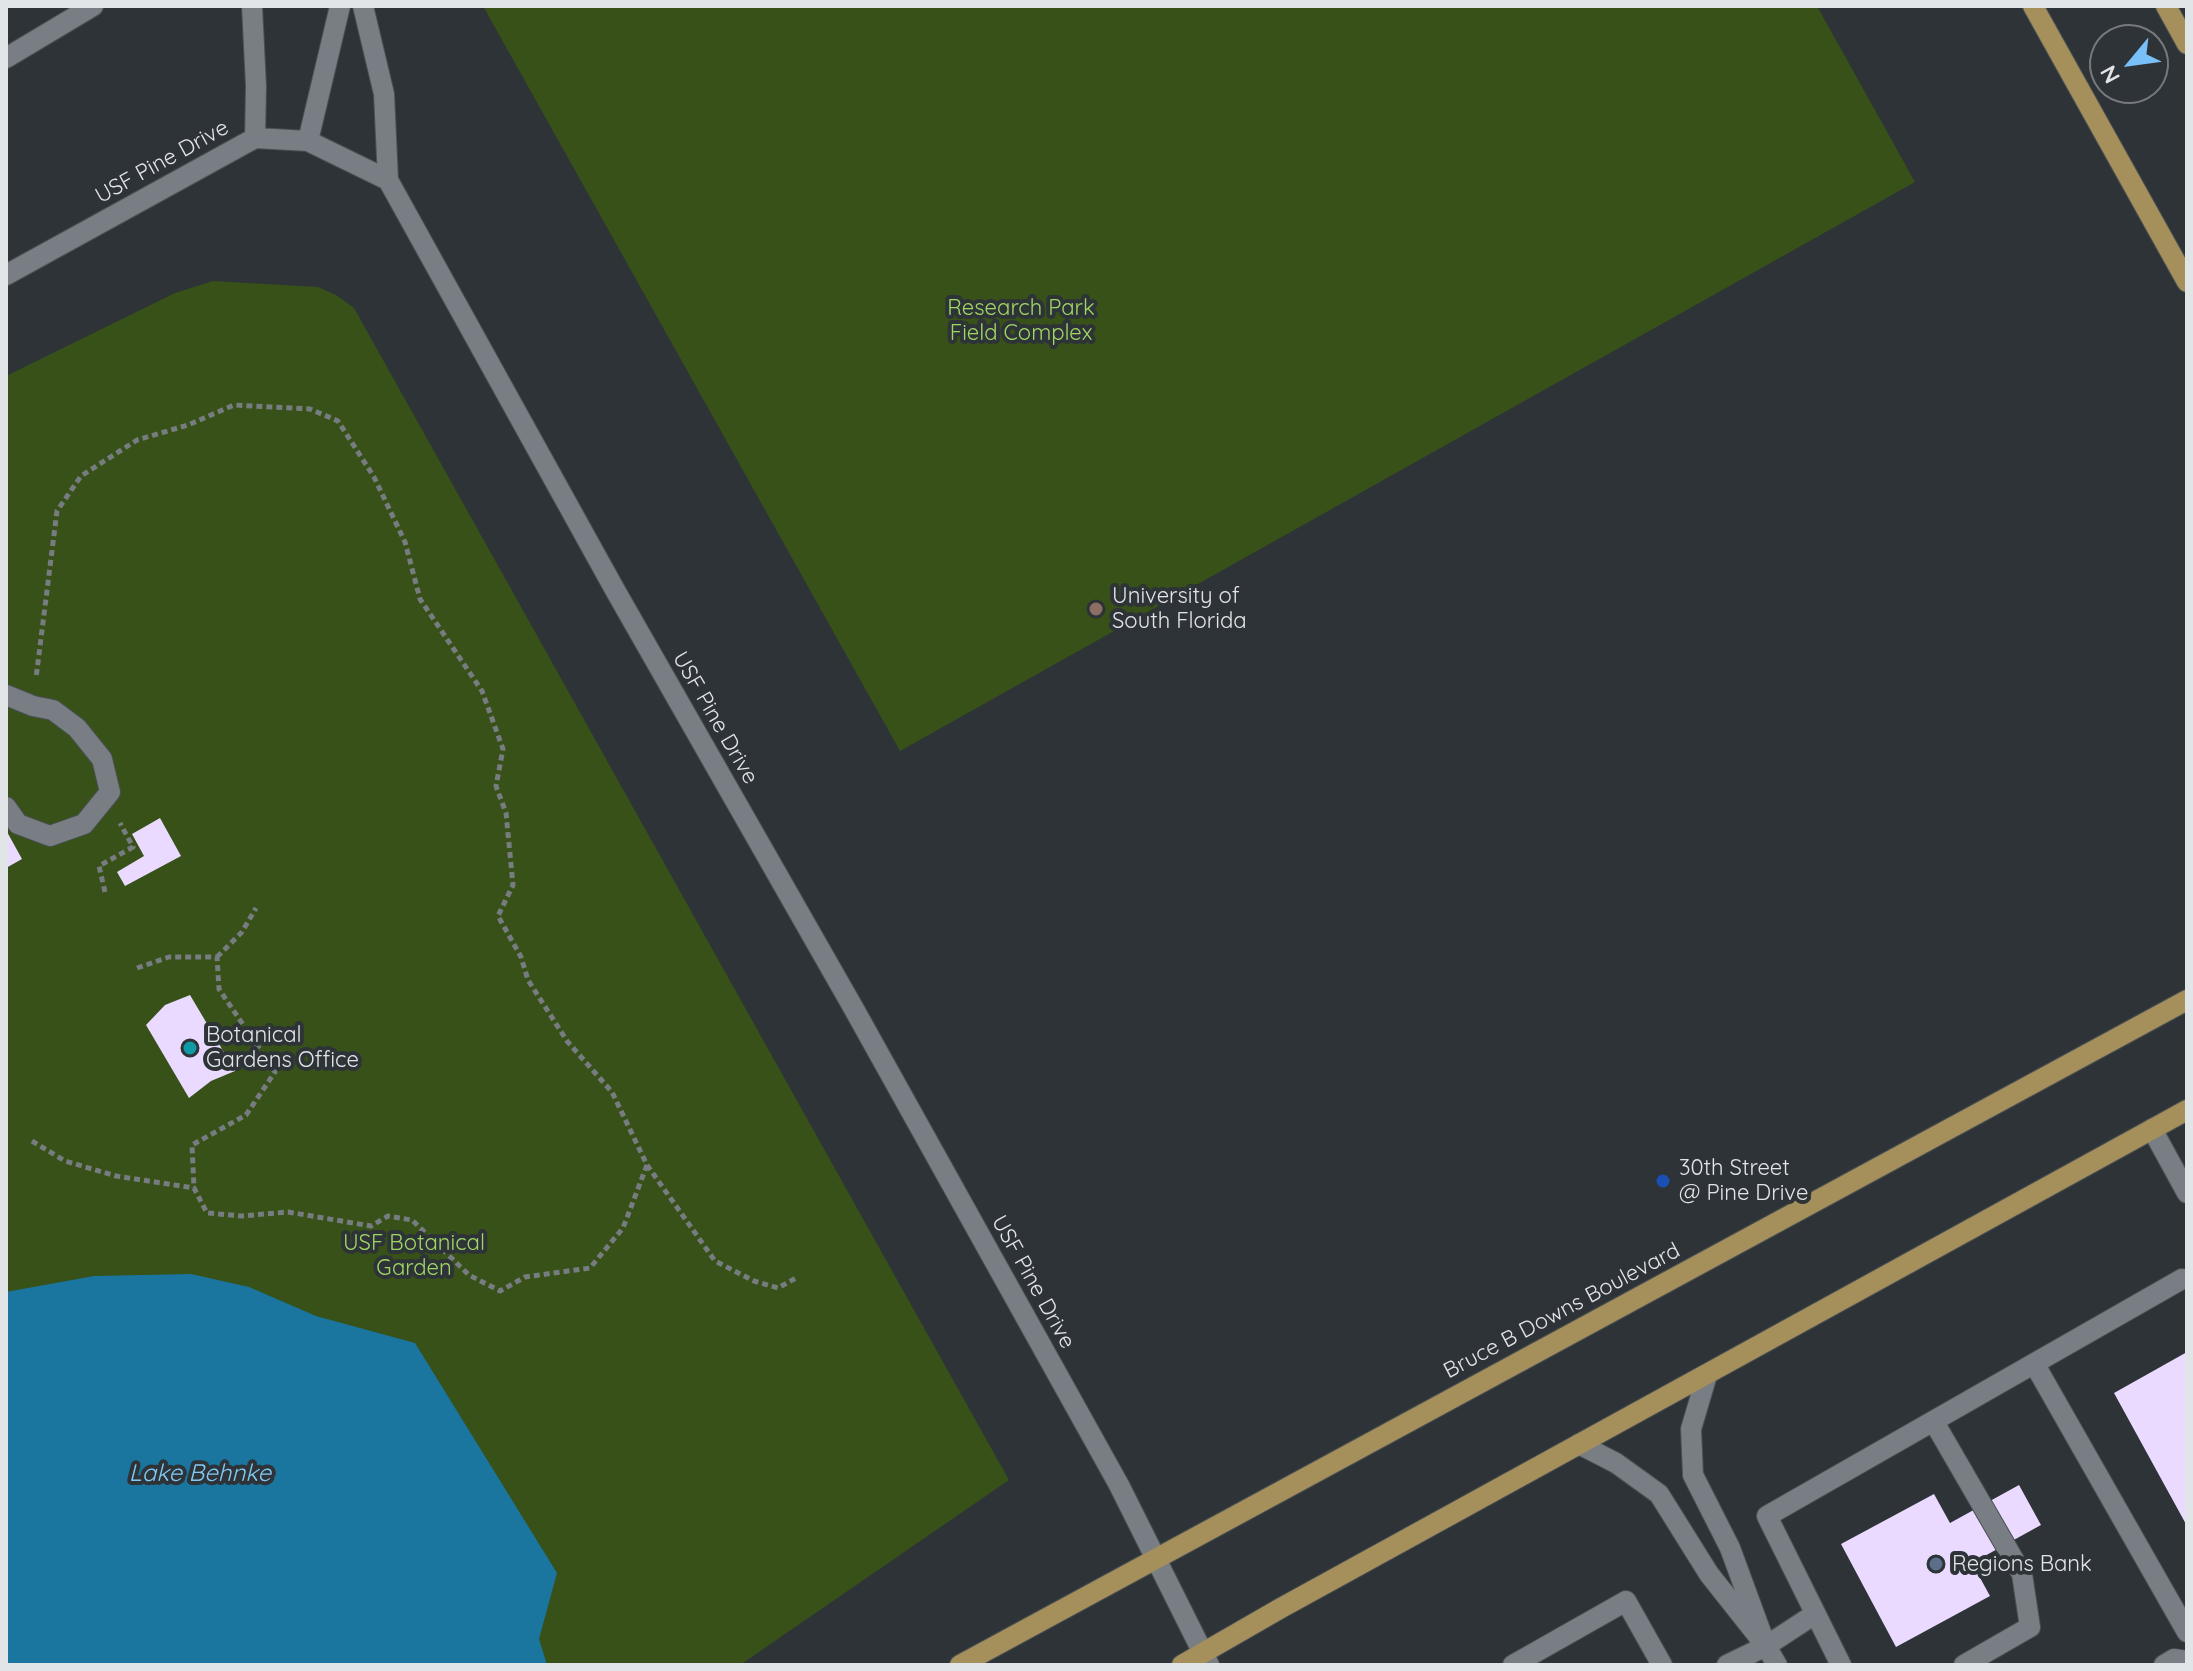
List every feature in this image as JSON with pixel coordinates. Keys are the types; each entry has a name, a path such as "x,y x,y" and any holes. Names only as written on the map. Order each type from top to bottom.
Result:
{"main road":[{"path":"2033,6 2187,282"},
{"path":"2166,6 2187,44"},
{"name":"Bruce B Downs Boulevard","path":"960,1665 2187,1000"},
{"path":"1182,1665 1206,1659 1579,1444 2187,1110"}],"street":[{"path":"6,58 93,6"},
{"path":"252,6 255,138"},
{"path":"308,141 340,6"},
{"path":"363,6 384,94 388,180"},
{"name":"USF Pine Drive","path":"8,273 255,138 308,141 388,180 1119,1485 1206,1659"},
{"path":"6,695 53,710 77,728 102,759 110,792 84,824 50,836 18,824 6,807"},
{"path":"2152,1129 2187,1193"},
{"path":"1841,1665 1767,1516 2182,1279"},
{"path":"2035,1365 2187,1632"},
{"path":"1707,1375 1691,1429 1693,1475 1730,1548 1766,1646"},
{"path":"1934,1422 2022,1574 2030,1627 1964,1665"},
{"path":"1579,1444 1616,1463 1659,1494 1709,1574 1766,1646 1777,1665"},
{"path":"1513,1665 1626,1601 1662,1665"},
{"path":"1727,1665 1766,1646 1815,1614"},
{"path":"2164,1665 2174,1659 2187,1661"}],"path":[{"path":"33,706 57,511 81,476 137,440 188,425 234,405 310,409 338,421 374,477 405,542 420,599 482,691 503,749 496,786 506,813 513,885 498,916 521,957 528,980 567,1041 612,1092 647,1165 715,1261 754,1281 778,1288 796,1278"},
{"path":"105,892 99,866 133,847 121,826"},
{"path":"137,968 169,957 217,957 242,932 256,908"},
{"path":"217,957 219,989 275,1072 246,1115 192,1145 194,1188 207,1213 242,1216 288,1212 371,1226 388,1216 412,1220 469,1275 500,1291 525,1277 590,1268 623,1228 647,1165"},
{"path":"32,1141 65,1161 116,1176 194,1188"}],"green space":[{"name":"Research Park Field Complex","path":"483,6 1817,6 1915,182 900,751"},
{"name":"USF Botanical Garden","path":"213,281 318,287 354,308 1009,1480 740,1665 6,1665 6,376 175,293"}],"water":[{"name":"Lake Behnke","path":"191,1274 249,1287 316,1316 415,1343 557,1573 539,1639 547,1665 6,1665 6,1292 94,1276"}],"building":[{"path":"160,818 181,856 125,886 117,872 144,856 132,834"},
{"path":"6,830 22,859 6,868"},
{"name":"Botanical Gardens Office","path":"190,995 235,1071 211,1081 189,1098 146,1025 165,1005"},
{"path":"2187,1352 2187,1526 2114,1393"},
{"path":"2019,1485 2041,1525 1972,1563 1990,1596 1896,1647 1841,1544 1934,1494 1950,1523"}],"place":[{"name":"University of South Florida","path":"1096,609"},
{"name":"Botanical Gardens Office","path":"190,1048"},
{"name":"30th Street @ Pine Drive","path":"1663,1181"},
{"name":"Regions Bank","path":"1936,1564"}]}
